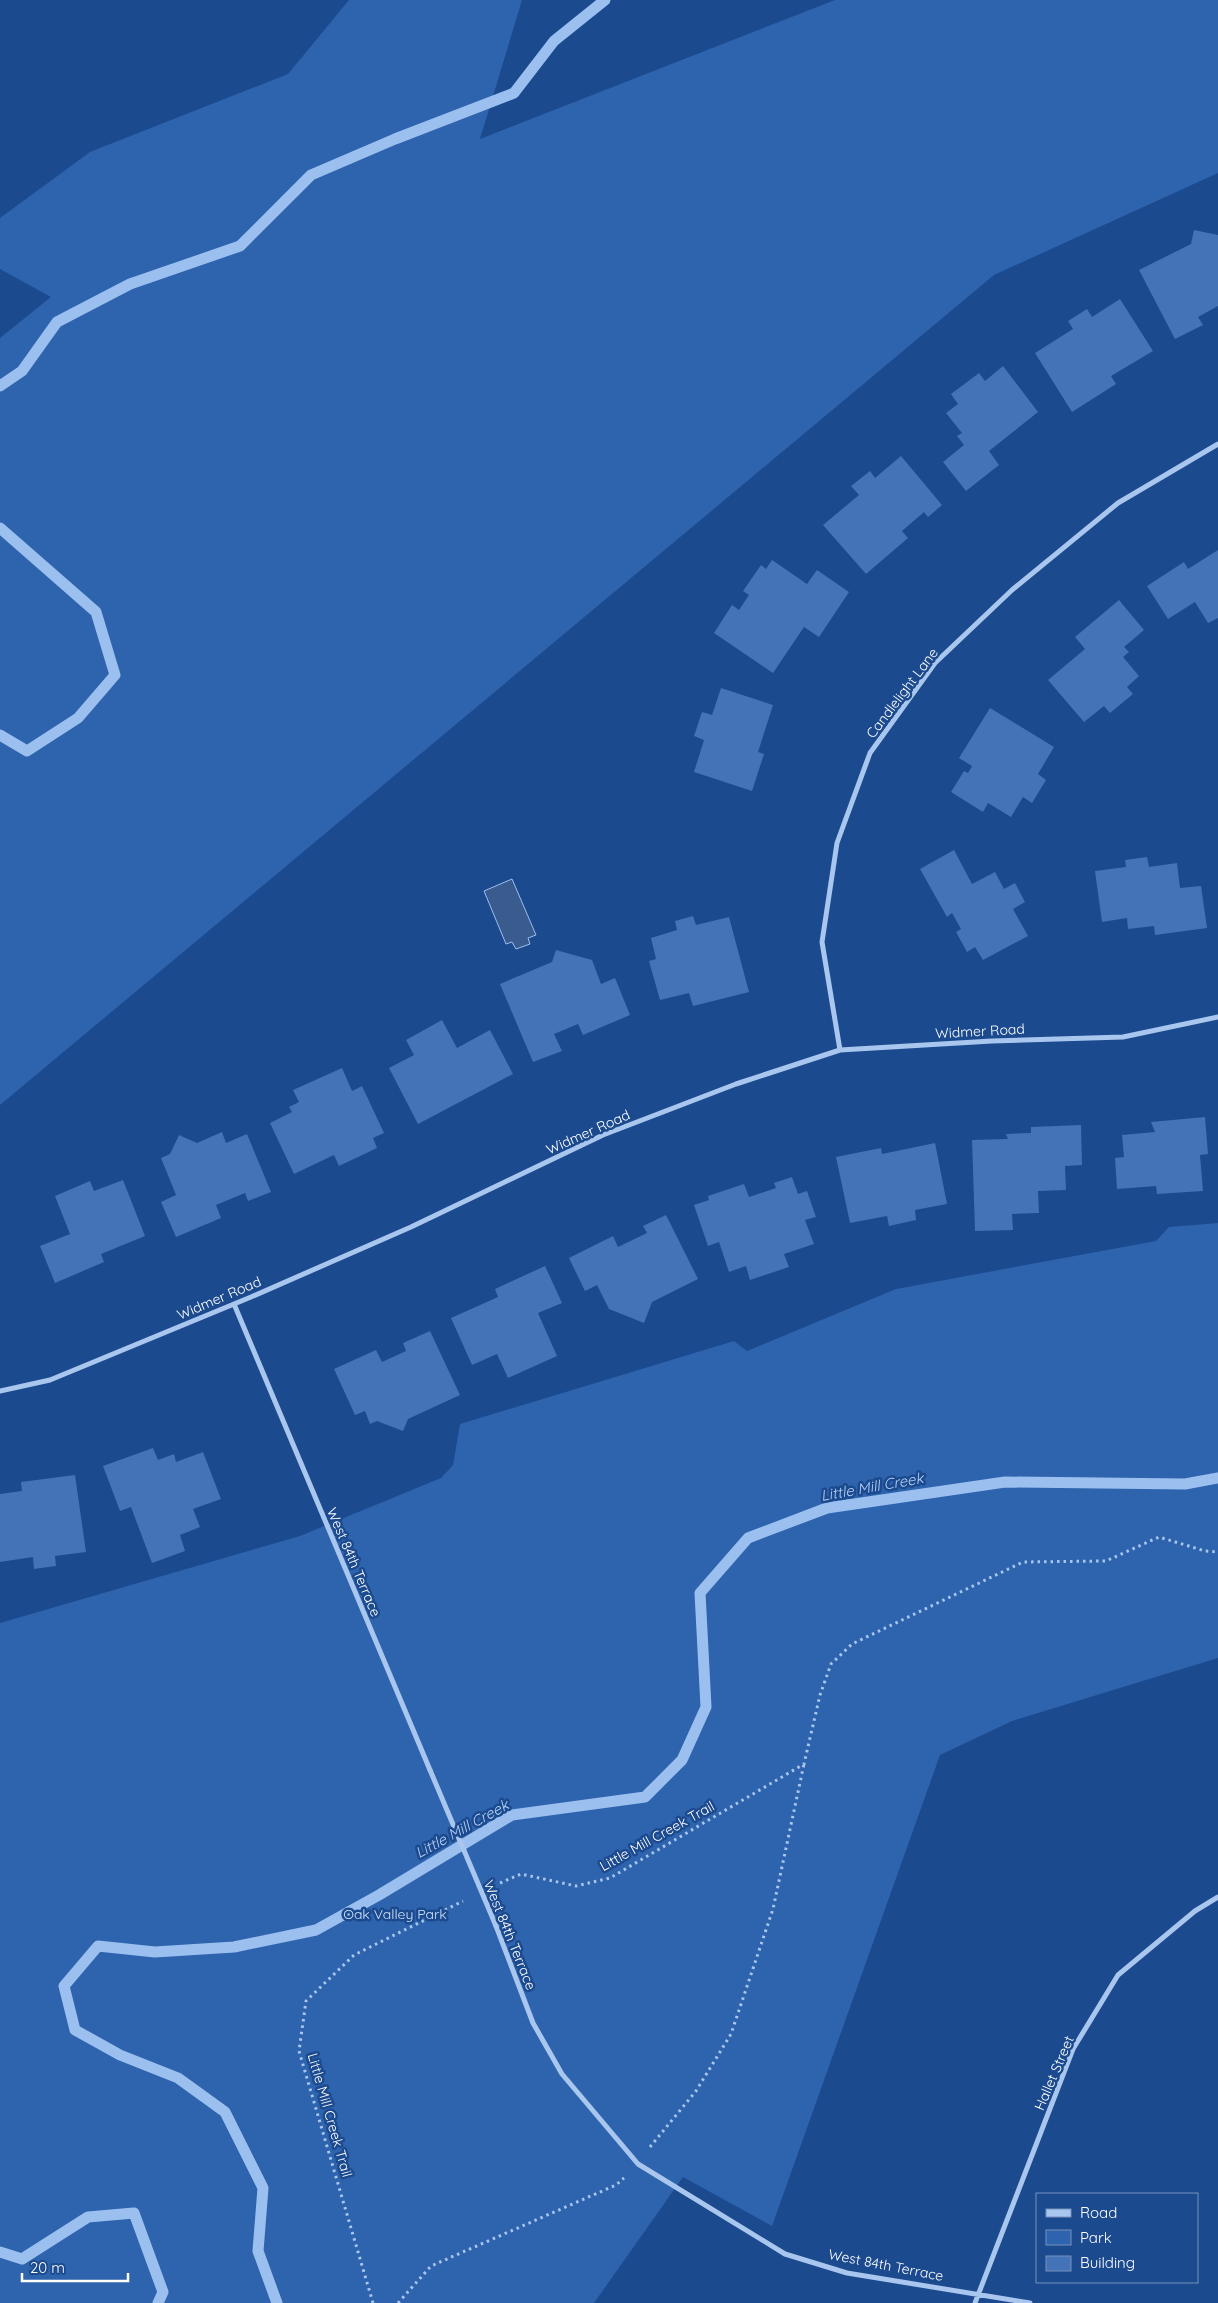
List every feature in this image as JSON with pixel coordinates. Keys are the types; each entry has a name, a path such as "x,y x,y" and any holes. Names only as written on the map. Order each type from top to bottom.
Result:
{"street":[{"name":"Candlelight Lane","path":"840,1050 822,942 837,843 870,753 935,663 1012,590 1118,503 1218,444"},
{"name":"Widmer Road","path":"0,1391 50,1380 234,1304 411,1227 602,1136 736,1084 840,1050 992,1041 1123,1037 1218,1017"},
{"name":"West 84th Terrace","path":"234,1304 496,1926 533,2023 562,2074 638,2164 785,2254 847,2273 1030,2303"},
{"name":"Hallet Street","path":"975,2303 1073,2049 1118,1975 1195,1911 1218,1897"}],"path":[{"path":"398,2303 431,2266 616,2185 638,2164 696,2091 731,2034 773,1909 820,1695 831,1664 852,1644 1023,1562 1106,1561 1159,1537 1205,1551 1218,1552"},
{"name":"Little Mill Creek Trail","path":"495,1886 521,1874 576,1886 610,1878 804,1764"},
{"name":"Little Mill Creek Trail","path":"373,2303 299,2052 306,2001 354,1955 469,1898"}],"green space":[{"path":"349,0 522,0 480,139 835,0 1218,0 1218,173 994,275 0,1105 0,338 51,297 0,269 0,218 90,152 288,74"},
{"name":"Oak Valley Park","path":"1218,1223 1218,1658 1012,1721 940,1755 772,2226 683,2177 594,2303 0,2303 0,1623 300,1536 441,1478 453,1465 460,1424 734,1341 747,1351 896,1289 1156,1241 1169,1227"}],"shaded area":[{"path":"512,879 536,935 528,938 530,944 516,949 512,942 506,944 484,891"}],"building":[{"path":"1194,230 1218,235 1218,306 1198,317 1203,325 1175,339 1139,270 1191,244"},
{"path":"1120,299 1153,351 1111,376 1116,384 1072,412 1035,353 1073,329 1068,321 1087,309 1092,317"},
{"path":"1003,366 1038,412 989,451 999,465 966,491 943,462 964,445 957,436 962,433 946,413 958,404 951,394 979,373 985,381"},
{"path":"901,456 942,505 928,517 924,512 902,531 908,538 866,574 823,525 859,495 851,486 870,471 875,478"},
{"path":"1218,550 1218,618 1208,623 1195,602 1168,619 1147,586 1184,562 1188,569"},
{"path":"772,560 807,584 817,570 849,592 819,637 804,627 773,673 714,633 732,605 739,610 749,595 743,591 761,565 766,569"},
{"path":"1119,600 1144,630 1124,647 1129,652 1123,657 1139,676 1127,687 1133,694 1110,713 1104,706 1084,722 1048,680 1085,649 1075,637"},
{"path":"721,688 773,705 758,752 764,754 752,791 694,772 704,740 694,736 702,712 712,715"},
{"path":"990,708 1054,747 1038,774 1046,780 1032,803 1023,797 1011,817 988,803 983,812 951,792 964,771 968,773 972,766 959,758"},
{"path":"954,850 972,884 995,872 1004,889 1015,883 1025,902 1013,909 1028,936 983,960 975,947 967,952 956,932 961,929 952,913 947,917 920,869"},
{"path":"1147,857 1149,867 1177,863 1180,888 1201,886 1207,928 1155,935 1154,926 1128,929 1127,918 1102,922 1095,871 1126,867 1125,860"},
{"path":"693,916 696,925 729,917 749,992 693,1006 689,993 660,1000 649,961 656,959 651,938 677,930 675,921"},
{"path":"556,950 592,960 601,984 615,978 630,1015 583,1035 578,1024 554,1034 562,1051 533,1062 500,984 552,962"},
{"path":"442,1020 457,1048 490,1030 513,1074 418,1124 389,1068 414,1055 406,1040"},
{"path":"342,1068 352,1091 362,1086 384,1133 373,1138 377,1148 339,1166 334,1155 294,1174 270,1123 292,1112 289,1107 299,1102 293,1090"},
{"path":"1205,1117 1208,1154 1200,1155 1203,1191 1157,1194 1156,1186 1117,1189 1115,1158 1124,1157 1122,1135 1155,1132 1151,1122"},
{"path":"1081,1125 1082,1165 1065,1166 1066,1190 1038,1191 1039,1213 1012,1214 1013,1230 975,1231 972,1140 1008,1139 1006,1134 1031,1133 1031,1127"},
{"path":"222,1132 226,1143 247,1134 271,1192 248,1201 245,1193 216,1205 221,1218 176,1237 161,1202 176,1195 161,1158 170,1154 179,1135 197,1143"},
{"path":"935,1143 947,1204 915,1210 916,1220 889,1226 887,1216 850,1223 836,1157 881,1148 882,1154"},
{"path":"792,1177 798,1194 807,1191 816,1217 805,1220 814,1244 784,1254 789,1267 750,1280 746,1266 729,1272 719,1242 708,1246 694,1205 709,1200 708,1196 744,1184 749,1197 776,1188 774,1183"},
{"path":"123,1180 145,1236 101,1254 104,1262 55,1283 40,1246 70,1234 55,1196 90,1181 94,1191"},
{"path":"666,1215 698,1279 652,1302 644,1323 609,1309 597,1285 585,1291 569,1258 613,1236 618,1247 647,1233 643,1226"},
{"path":"545,1266 562,1303 538,1313 557,1356 508,1378 497,1354 472,1365 451,1318 498,1297 495,1289"},
{"path":"430,1331 460,1395 408,1419 403,1431 377,1421 370,1424 365,1411 355,1415 334,1369 376,1350 382,1362 406,1351 403,1343"},
{"path":"153,1448 158,1460 174,1454 176,1462 203,1452 221,1499 193,1509 200,1527 180,1535 185,1551 152,1563 131,1507 120,1511 103,1466"},
{"path":"75,1475 86,1552 55,1556 56,1566 34,1569 33,1557 0,1562 0,1494 22,1491 21,1482"}],"waterway":[{"path":"0,386 22,371 57,322 130,284 240,246 311,175 395,139 514,93 554,41 605,0"},
{"path":"0,528 96,612 115,675 78,718 27,751 0,735"},
{"name":"Little Mill Creek","path":"277,2303 258,2251 263,2188 225,2112 178,2078 120,2055 75,2030 64,1986 98,1946 155,1952 234,1947 316,1930 379,1895 512,1815 645,1797 682,1760 706,1707 700,1593 748,1538 827,1508 1005,1482 1185,1484 1218,1478"},
{"path":"0,2252 22,2259 88,2217 134,2213 163,2292 158,2303"}]}
